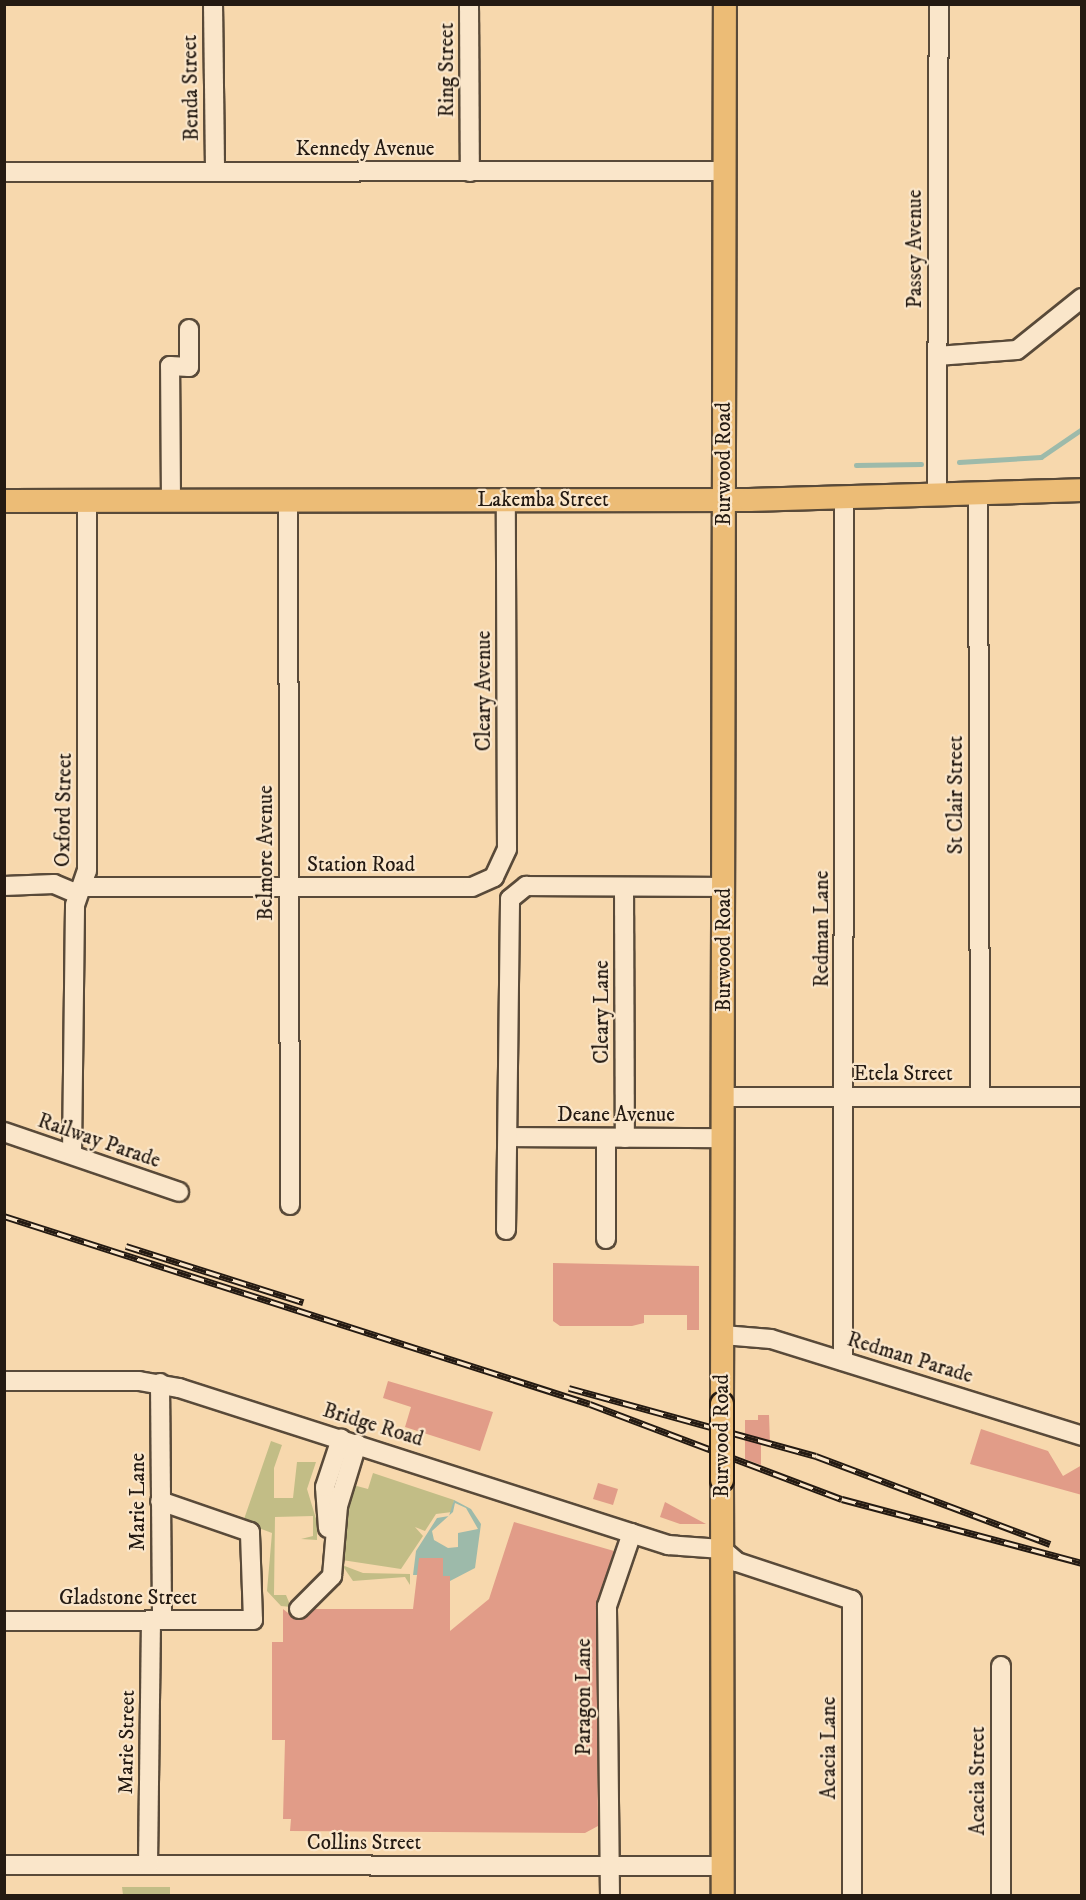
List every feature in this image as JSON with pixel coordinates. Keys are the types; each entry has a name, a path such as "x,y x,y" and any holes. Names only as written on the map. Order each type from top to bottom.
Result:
{"main road":[{"name":"Burwood Road","path":"723,1896 725,4"},
{"name":"Lakemba Street","path":"4,501 724,500 1082,490"}],"street":[{"name":"Benda Street","path":"213,4 214,172"},
{"name":"Ring Street","path":"469,4 470,172"},
{"name":"Passey Avenue","path":"937,494 939,4"},
{"name":"Kennedy Avenue","path":"4,172 724,171"},
{"path":"937,356 1017,350 1082,298"},
{"path":"171,501 170,366 189,367 189,329"},
{"name":"St Clair Street","path":"978,492 980,1097"},
{"name":"Redman Lane","path":"843,1361 844,497"},
{"name":"Belmore Avenue","path":"288,500 290,1205"},
{"name":"Cleary Avenue","path":"494,877 507,849 506,501"},
{"name":"Oxford Street","path":"72,1153 80,890 87,871 87,502"},
{"name":"Station Road","path":"4,886 54,884 80,890 472,887 494,877"},
{"path":"507,1230 507,911 513,894 526,886 723,887"},
{"name":"Cleary Lane","path":"606,1239 615,1138 624,887"},
{"name":"Etela Street","path":"724,1097 1082,1097"},
{"name":"Railway Parade","path":"4,1132 72,1153 179,1192"},
{"name":"Deane Avenue","path":"508,1137 724,1138"},
{"name":"Redman Parade","path":"723,1335 771,1339 1082,1436"},
{"name":"Bridge Road","path":"4,1381 160,1383 349,1441 668,1545 722,1550"},
{"name":"Marie Lane","path":"156,1620 160,1501 160,1383"},
{"path":"299,1609 331,1580 333,1547 325,1493 349,1441"},
{"name":"Gladstone Street","path":"4,1621 253,1620 250,1532 160,1501"},
{"name":"Paragon Lane","path":"610,1896 606,1866 607,1606 632,1533"},
{"name":"Acacia Lane","path":"722,1550 737,1562 852,1600 852,1896"},
{"name":"Marie Street","path":"148,1865 156,1620"},
{"name":"Acacia Street","path":"1001,1666 1001,1896"},
{"name":"Collins Street","path":"4,1865 723,1866"}],"shaded area":[{"path":"271,1441 282,1445 274,1468 274,1498 293,1498 297,1462 316,1462 307,1489 317,1522 317,1540 301,1539 313,1536 313,1516 275,1517 274,1595 286,1595 291,1607 281,1606 267,1591 272,1533 243,1522"},
{"path":"373,1473 454,1500 452,1512 436,1514 425,1531 415,1527 423,1536 401,1569 342,1560 345,1508 353,1485 368,1489"},
{"path":"454,1500 471,1509 481,1524 475,1568 450,1581 443,1576 443,1558 420,1558 419,1575 413,1575 416,1551 437,1518 448,1516 432,1531 434,1540 448,1548 458,1547 458,1533 478,1529 466,1508 455,1503 453,1512 449,1515"},
{"path":"342,1565 363,1573 410,1574 410,1585 405,1577 353,1581"},
{"path":"122,1887 170,1887 170,1895 123,1895"}],"building":[{"path":"553,1263 699,1266 699,1330 687,1330 687,1315 644,1315 644,1323 632,1326 560,1326 553,1321"},
{"path":"388,1381 493,1412 480,1451 405,1427 411,1407 383,1398"},
{"path":"758,1415 769,1415 770,1443 761,1443 761,1465 745,1459 745,1420 758,1420"},
{"path":"981,1429 1048,1451 1063,1476 1082,1465 1082,1495 970,1464"},
{"path":"598,1483 618,1489 613,1505 593,1499"},
{"path":"665,1502 706,1524 680,1524 660,1517"},
{"path":"514,1522 614,1551 596,1606 598,1826 585,1833 290,1831 291,1819 283,1819 285,1740 272,1740 272,1642 283,1642 283,1609 297,1620 315,1609 413,1609 419,1558 443,1558 443,1576 450,1576 450,1631 489,1599"}],"waterway":[{"path":"959,462 1041,457 1082,429"},
{"path":"856,465 921,464"}],"railway":[{"path":"4,1216 590,1404 842,1499 1082,1563"},
{"path":"126,1246 303,1302"},
{"path":"569,1388 816,1456 1050,1544"}]}
